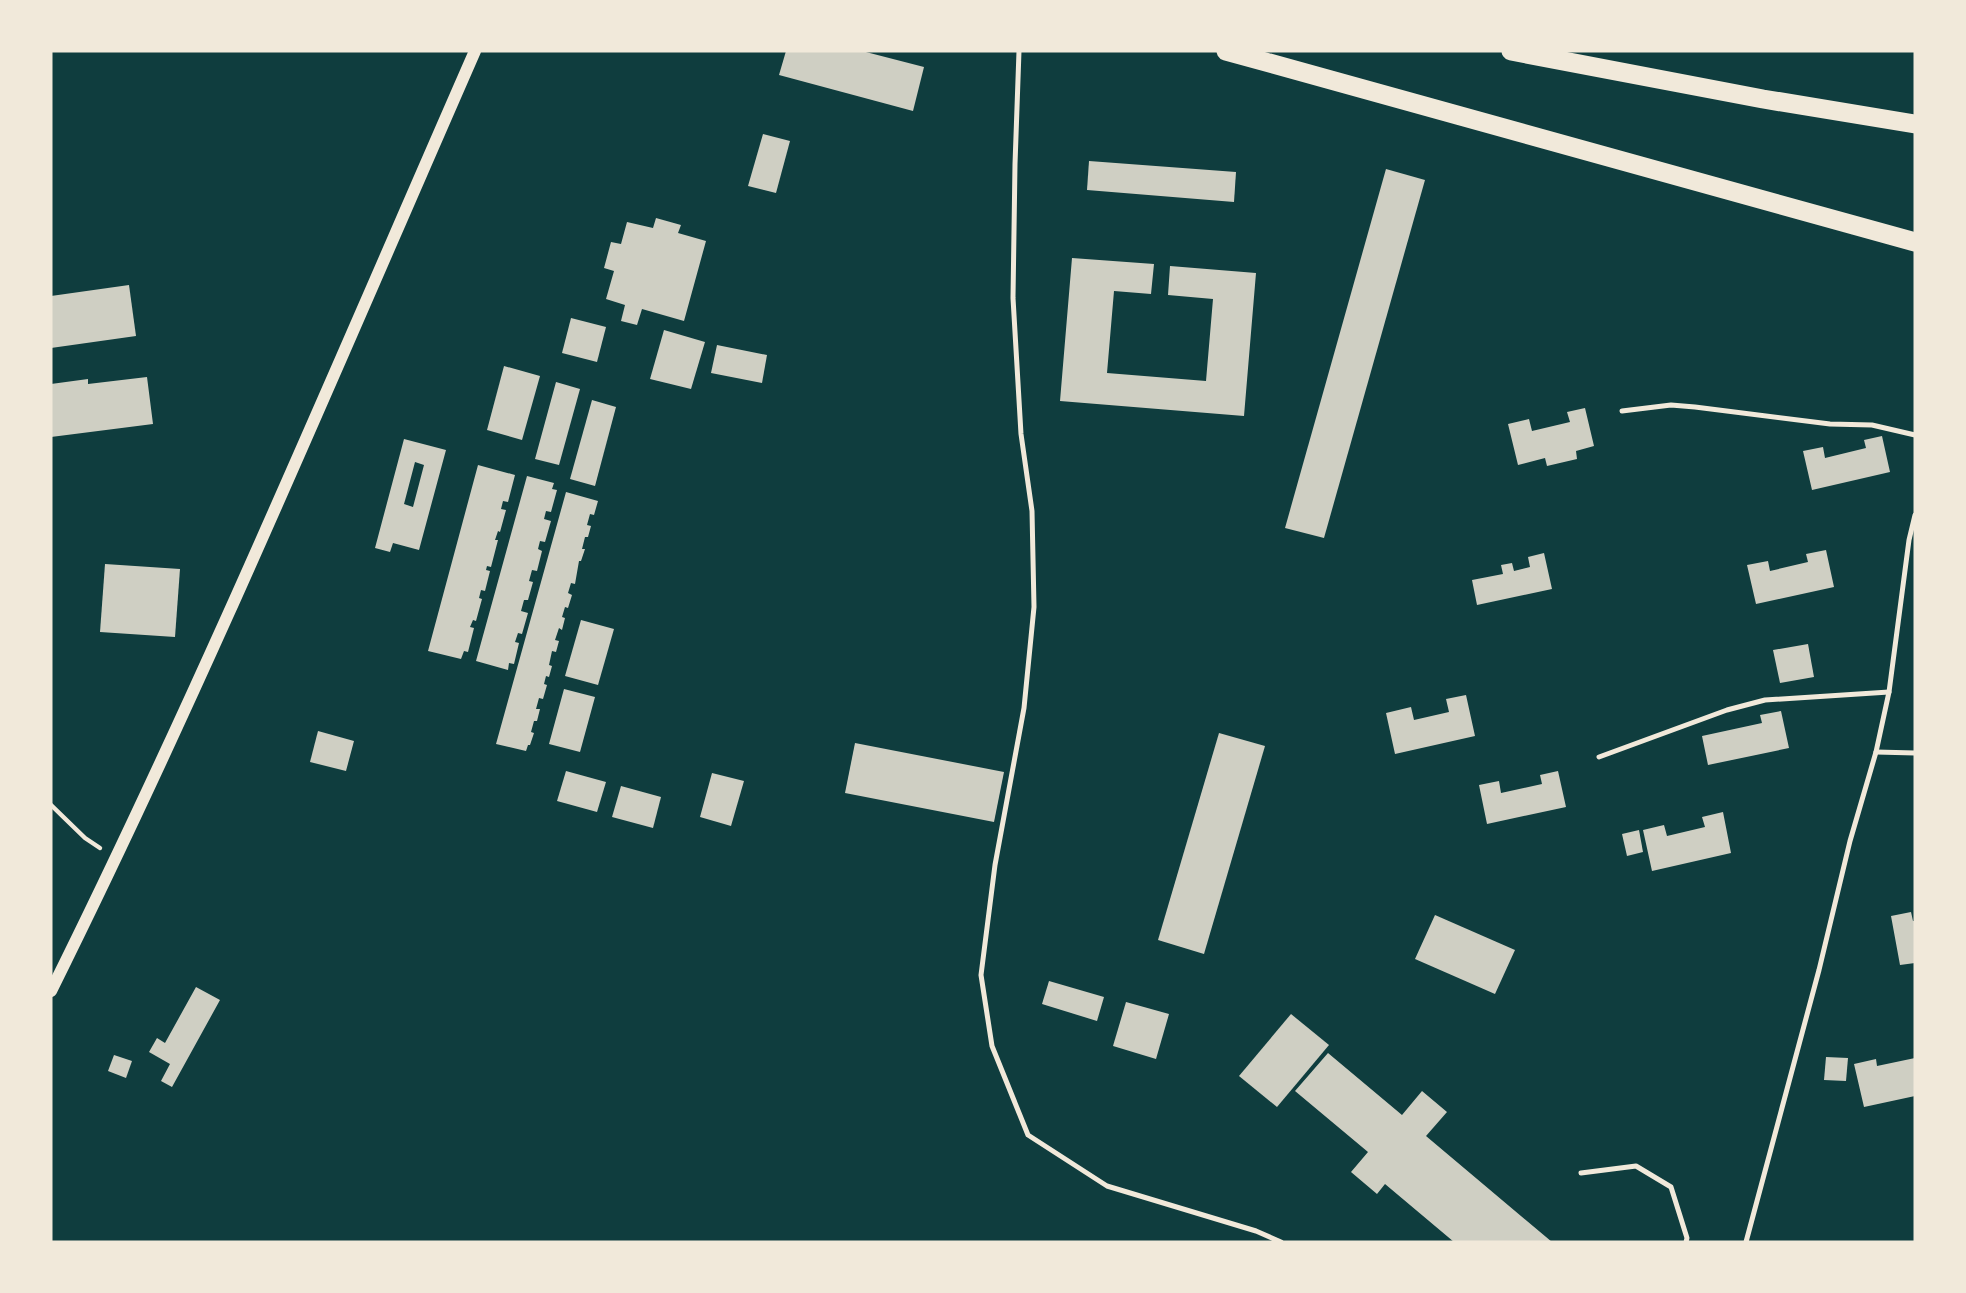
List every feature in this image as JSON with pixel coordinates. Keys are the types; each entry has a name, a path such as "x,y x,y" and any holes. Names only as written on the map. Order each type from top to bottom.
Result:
{"highway":[{"path":"1226,51 1915,242"},
{"path":"1511,51 1763,99 1915,124"}],"street":[{"path":"51,990 117,859 239,594 475,51"}],"lane":[{"path":"1019,51 1013,298 1021,434 1032,511 1034,607 1024,708 995,865 981,975 992,1046 1028,1135 1107,1186 1256,1231 1281,1242"},
{"path":"1622,411 1671,405 1830,424 1872,425 1915,435"},
{"path":"1746,1242 1819,970 1850,841 1876,752 1889,692 1909,540 1915,515"},
{"path":"1599,757 1727,710 1765,700 1889,692"},
{"path":"1876,752 1915,753"},
{"path":"1581,1173 1636,1166 1671,1187 1686,1242"}],"path":[{"path":"51,805 85,838 117,859"}],"building":[{"path":"786,51 862,51 924,67 913,111 779,75"},
{"path":"763,134 790,141 776,193 748,186"},
{"path":"1089,161 1236,172 1234,202 1087,190"},
{"path":"1386,169 1425,180 1324,538 1285,528"},
{"path":"656,218 681,225 678,233 706,241 684,321 642,309 637,325 621,321 625,305 606,299 614,271 604,268 611,242 621,244 627,222 653,228"},
{"path":"1072,258 1154,264 1151,294 1114,291 1107,373 1206,381 1213,299 1168,295 1170,266 1256,273 1244,416 1060,401"},
{"path":"129,285 136,336 51,348 51,296"},
{"path":"571,318 606,327 597,362 562,353"},
{"path":"664,330 705,342 691,389 650,379"},
{"path":"717,345 767,355 762,383 711,373"},
{"path":"504,366 540,376 522,440 487,430"},
{"path":"147,377 153,424 51,437 51,384 88,379 88,384"},
{"path":"556,382 580,389 559,465 535,459"},
{"path":"592,400 616,407 595,486 570,479"},
{"path":"1585,408 1594,446 1576,451 1577,459 1547,466 1545,458 1518,465 1508,424 1529,419 1532,431 1570,422 1567,412"},
{"path":"1882,436 1890,472 1812,490 1803,451 1823,447 1825,458 1866,448 1864,440"},
{"path":"404,439 446,450 419,550 393,543 390,552 375,548","holes":["415,462 424,465 413,507 404,504"]},
{"path":"478,465 515,475 508,502 503,501 501,509 506,510 495,540 498,540 491,567 487,566 486,570 490,571 485,591 481,590 479,598 482,599 476,621 473,620 470,627 474,628 468,652 464,651 461,659 428,651"},
{"path":"527,476 554,483 552,489 557,490 551,512 546,511 544,519 551,521 545,542 540,541 538,549 542,551 537,571 532,570 529,581 533,582 528,600 524,600 521,611 528,613 522,634 518,633 515,642 519,643 514,664 509,663 508,670 476,661"},
{"path":"566,492 598,501 594,515 590,514 587,525 591,526 582,549 585,549 579,561 575,584 571,583 568,593 572,595 562,617 565,618 562,630 559,628 555,640 559,641 556,652 552,651 549,665 552,666 549,677 546,676 544,684 547,685 543,699 539,698 536,709 540,709 526,751 496,744"},
{"path":"1826,550 1834,587 1756,604 1747,565 1768,561 1770,571 1808,562 1806,554"},
{"path":"1544,553 1552,589 1477,605 1472,580 1503,574 1501,565 1512,563 1514,571 1530,567 1528,557"},
{"path":"105,564 180,569 175,637 100,632"},
{"path":"581,620 614,629 598,685 565,676"},
{"path":"1808,644 1814,677 1780,683 1773,650"},
{"path":"564,689 595,697 580,752 549,744"},
{"path":"1466,695 1475,736 1395,754 1386,713 1411,707 1414,720 1449,712 1446,699"},
{"path":"1781,711 1789,748 1708,765 1702,736 1762,723 1760,715"},
{"path":"318,731 354,741 346,771 310,762"},
{"path":"1219,733 1265,746 1204,954 1158,940"},
{"path":"855,743 1004,772 994,822 845,793"},
{"path":"566,771 606,782 597,812 557,801"},
{"path":"1558,771 1566,807 1487,824 1479,785 1499,781 1501,793 1542,784 1540,775"},
{"path":"712,773 744,781 731,826 700,817"},
{"path":"621,786 661,797 653,828 612,817"},
{"path":"1723,812 1731,853 1652,871 1643,830 1664,825 1667,836 1705,827 1702,817"},
{"path":"1639,830 1643,852 1627,856 1622,834"},
{"path":"1911,912 1915,921 1915,963 1900,965 1891,916"},
{"path":"1435,915 1515,950 1495,994 1415,959"},
{"path":"1049,981 1104,997 1097,1021 1042,1004"},
{"path":"196,987 220,1000 172,1087 161,1081 170,1064 149,1052 157,1038 165,1043"},
{"path":"1126,1002 1169,1014 1156,1059 1113,1046"},
{"path":"1291,1014 1329,1045 1277,1107 1239,1076"},
{"path":"1328,1053 1402,1115 1422,1091 1447,1112 1426,1136 1552,1242 1454,1242 1385,1184 1377,1194 1351,1172 1368,1152 1295,1091"},
{"path":"114,1055 132,1061 126,1078 108,1071"},
{"path":"1826,1057 1848,1058 1846,1081 1824,1080"},
{"path":"1915,1058 1915,1096 1864,1107 1854,1064 1876,1059 1877,1066"}]}
